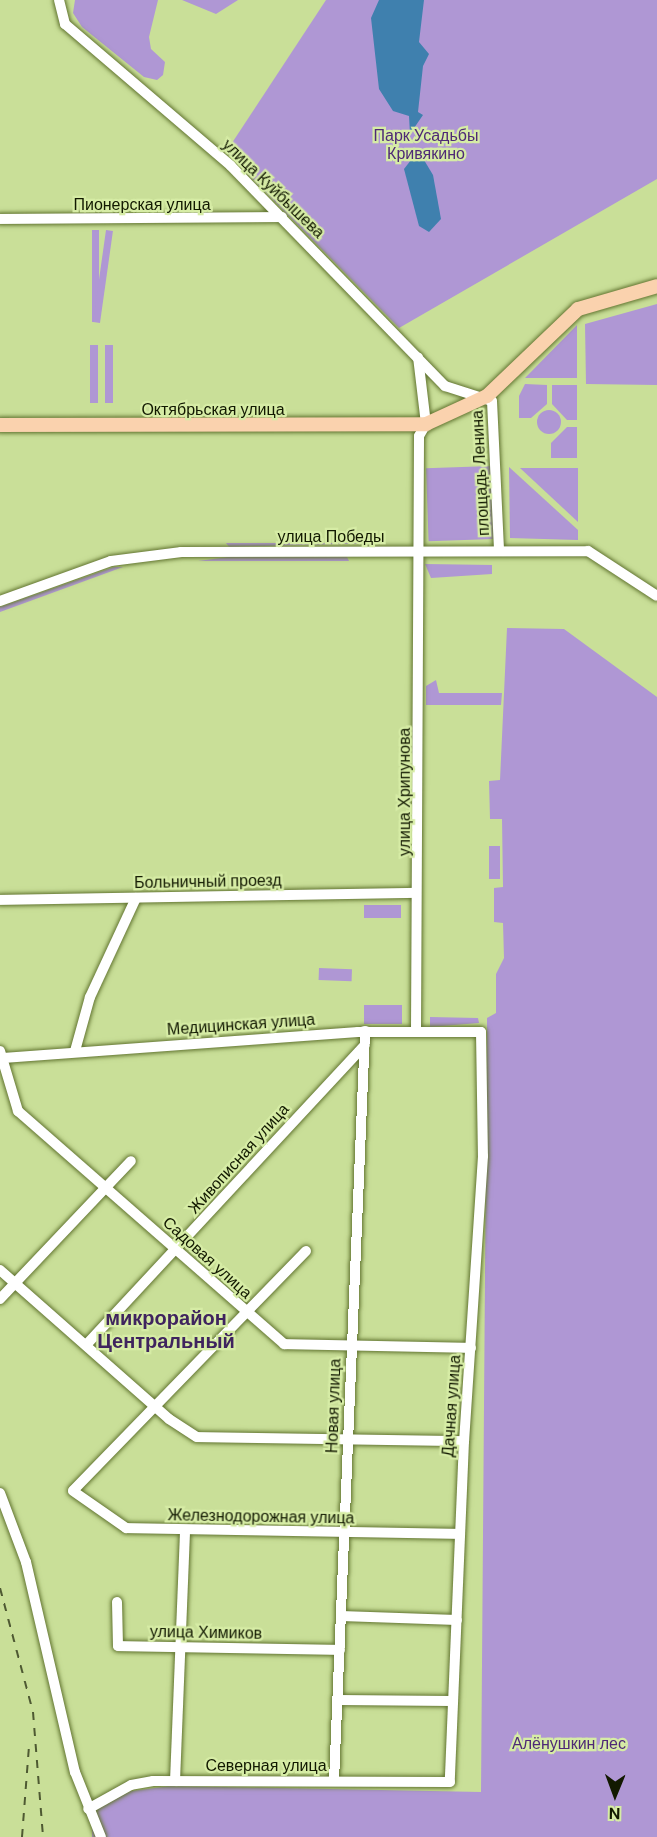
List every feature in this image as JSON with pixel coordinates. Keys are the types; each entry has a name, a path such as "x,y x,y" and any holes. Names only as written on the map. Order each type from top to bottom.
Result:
{"main road":[{"path":"426,424 488,396 568,315 657,286"},
{"name":"Октябрьская улица","path":"0,425 426,424"}],"street":[{"name":"улица Куйбышева","path":"59,0 65,24 147,91 282,217 453,391 488,396"},
{"name":"Пионерская улица","path":"0,219 282,217"},
{"path":"418,357 426,424 419,436 420,552"},
{"name":"площадь Ленина","path":"488,396 494,403 499,551"},
{"name":"улица Победы","path":"0,601 144,553 588,551 657,596"},
{"name":"улица Хрипунова","path":"416,1032 420,552"},
{"name":"Больничный проезд","path":"0,900 417,893"},
{"path":"75,1051 90,997 136,898"},
{"name":"Медицинская улица","path":"2,1055 365,1031 481,1032"},
{"name":"Новая улица","path":"334,1781 365,1031"},
{"name":"Дачная улица","path":"450,1782 464,1441 483,1156 481,1032"},
{"name":"Живописная улица","path":"87,1344 176,1251 364,1045"},
{"name":"Садовая улица","path":"2,1055 18,1111 284,1344 471,1348"},
{"path":"0,1299 131,1161"},
{"path":"157,1407 306,1251"},
{"path":"0,1270 157,1407 197,1437 464,1441"},
{"name":"Железнодорожная улица","path":"157,1407 73,1491 126,1528 185,1533 460,1534"},
{"path":"0,1494 26,1562 88,1809 101,1837"},
{"path":"175,1780 185,1533"},
{"name":"улица Химиков","path":"117,1602 118,1647 340,1650"},
{"path":"341,1616 457,1620"},
{"path":"338,1700 452,1701"},
{"name":"Северная улица","path":"88,1809 131,1785 175,1780 450,1782"}],"green space":[{"path":"75,0 158,0 149,37 151,49 165,62 163,75 157,80 144,77 82,27 73,13"},
{"path":"182,0 238,0 216,14"},
{"name":"Парк Усадьбы Кривякино","path":"326,0 657,0 657,179 399,328 226,152"},
{"path":"92,230 99,230 99,322 92,322"},
{"path":"106,230 113,231 100,323 93,322"},
{"path":"657,304 657,385 586,384 585,324"},
{"path":"577,325 577,378 525,378"},
{"path":"90,345 98,345 98,403 90,403"},
{"path":"105,345 113,345 113,403 105,403"},
{"path":"525,384 547,385 547,404 531,418 519,418 519,396"},
{"path":"552,385 577,385 577,420 567,420 552,404"},
{"path":"549,410 558,413 561,422 558,431 549,434 540,431 537,422 540,413"},
{"path":"567,427 577,427 577,458 551,458 551,443"},
{"path":"491,466 494,539 429,541 426,468"},
{"path":"509,467 578,530 578,540 510,538"},
{"path":"520,468 578,468 578,522"},
{"path":"226,543 376,543 229,547"},
{"path":"228,557 347,557 349,561 198,561"},
{"path":"425,564 492,565 492,574 431,578"},
{"path":"114,567 123,567 0,612 0,607"},
{"name":"Алёнушкин лес","path":"507,628 564,629 657,697 657,1837 92,1837 92,1810 131,1791 171,1786 481,1792 487,1018 496,1013 496,974 504,958 503,923 494,922 494,888 503,887 502,819 490,819 489,781 500,780"},
{"path":"436,680 439,693 502,693 501,705 426,705 426,686"},
{"path":"489,846 500,846 500,879 489,879"},
{"path":"364,905 401,905 401,918 364,918"},
{"path":"319,968 352,969 352,981 319,980"},
{"path":"364,1005 402,1005 402,1024 364,1024"},
{"path":"430,1017 478,1018 479,1023 430,1027"}],"water":[{"path":"379,0 424,0 419,42 429,54 423,66 418,112 423,115 410,134 409,116 393,111 379,89 371,18"},
{"path":"411,160 424,160 433,175 441,219 429,232 419,226 404,169"}],"railway":[{"path":"0,1588 33,1712 43,1837"},
{"path":"22,1837 29,1745"}],"district":[{"name":"микрорайон Центральный","path":"166,1330"}]}
